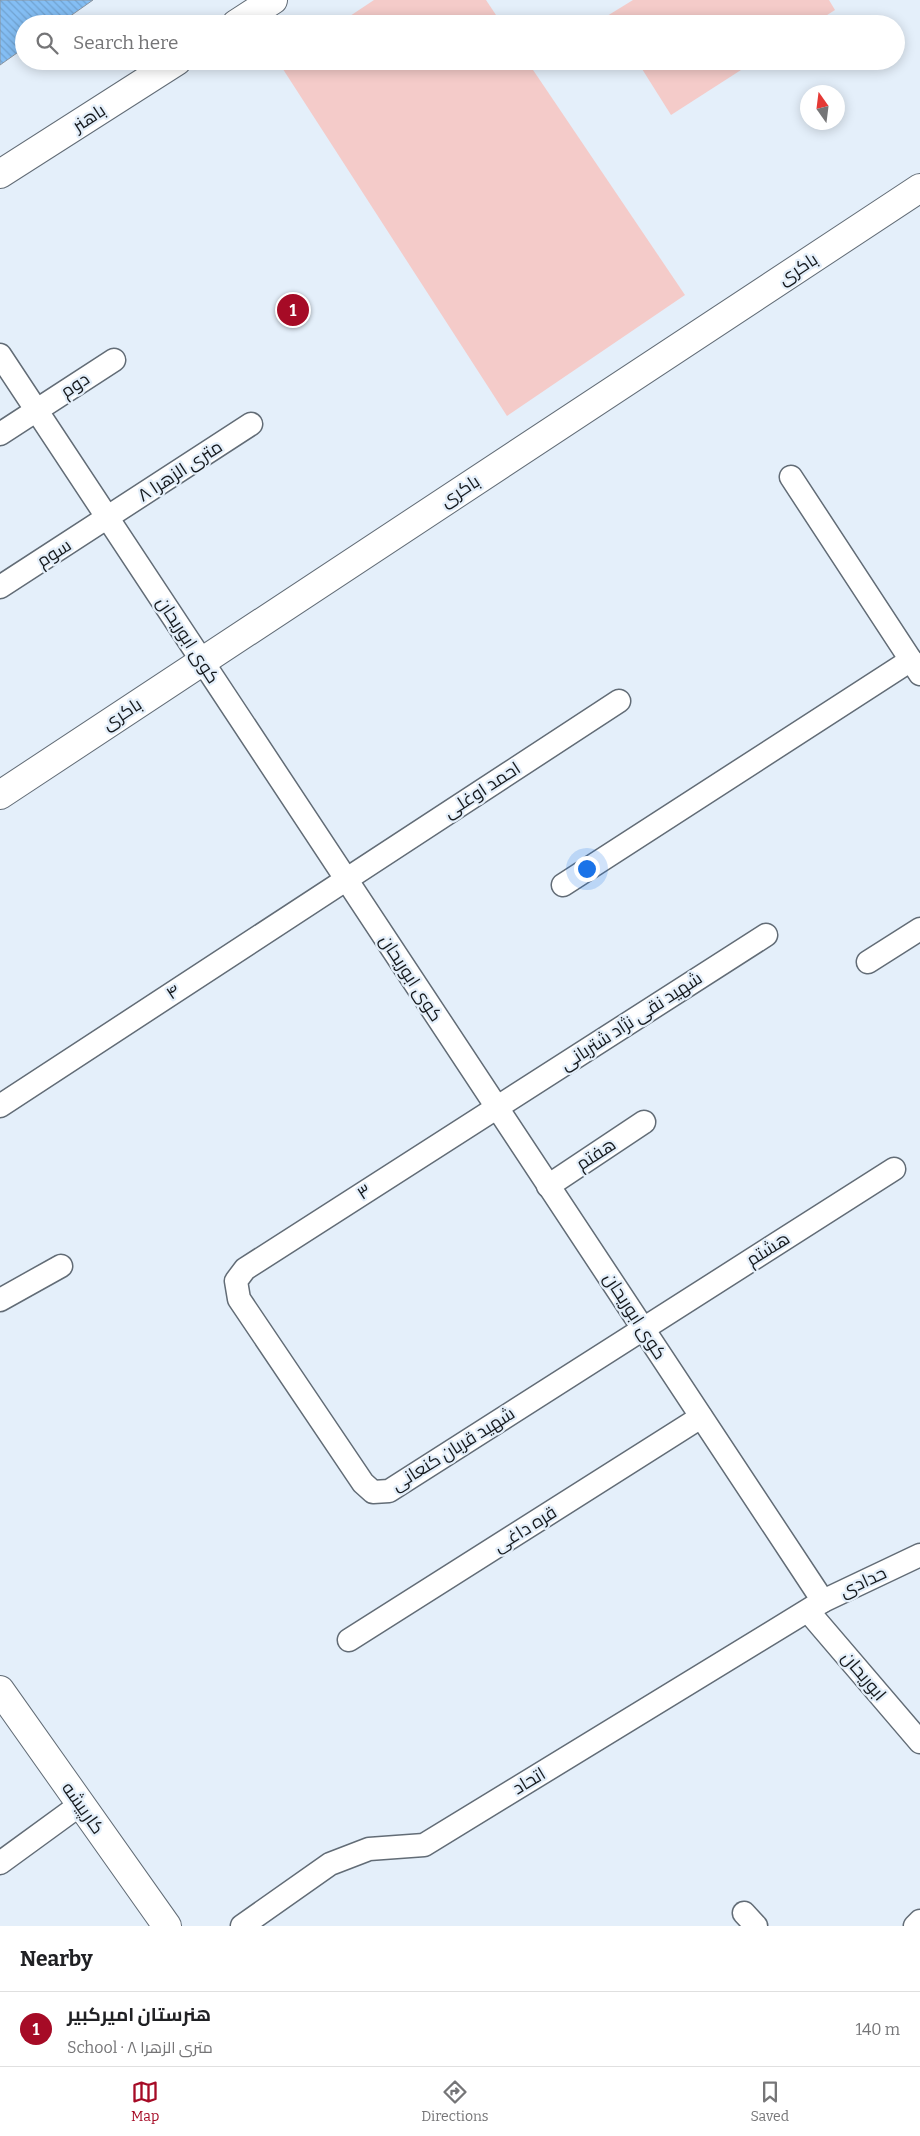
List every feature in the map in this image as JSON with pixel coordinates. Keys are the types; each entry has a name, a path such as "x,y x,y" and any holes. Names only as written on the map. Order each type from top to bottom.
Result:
{"street":[{"path":"250,15 274,0"},
{"name":"باهنر","path":"0,174 163,70"},
{"name":"باکری","path":"0,795 920,188"},
{"name":"کوی ابوریحان","path":"0,355 701,1417 815,1606"},
{"name":"دوم","path":"0,434 114,360"},
{"name":"۸ متری الزهرا","path":"108,518 251,424"},
{"path":"563,885 915,667 791,477"},
{"name":"سوم","path":"0,587 108,518"},
{"name":"احمد اوغلی","path":"346,879 619,700"},
{"name":"۴","path":"0,1106 346,879"},
{"path":"868,962 920,929"},
{"name":"شهید نقی نژاد شتربانی","path":"497,1107 766,935"},
{"name":"۳","path":"236,1282 245,1269 497,1107"},
{"name":"هفتم","path":"548,1186 644,1122"},
{"name":"هشتم","path":"643,1328 894,1169"},
{"path":"0,1300 61,1266"},
{"name":"شهید قربان کنعانی","path":"236,1282 239,1299 363,1483 373,1492 389,1491 643,1328"},
{"name":"قره داغی","path":"349,1640 701,1417"},
{"name":"حدادی","path":"815,1606 920,1555"},
{"name":"ابوریحان","path":"815,1606 920,1742"},
{"name":"اتحاد","path":"242,1926 330,1864 369,1849 424,1846 815,1606"},
{"name":"کارپیشه","path":"0,1690 167,1926"},
{"path":"0,1863 81,1804"},
{"path":"915,1926 920,1922"}],"shaded area":[{"path":"374,0 486,0 496,15 352,15"},
{"path":"633,0 829,0 835,10 827,15 609,15"},
{"path":"284,70 533,70 685,295 507,416"},
{"path":"643,70 741,70 671,115"}],"building":[{"path":"0,0 93,0 72,15 15,15 15,54 0,65"}],"place":[{"name":"هنرستان امیرکبیر","path":"293,310"}]}
